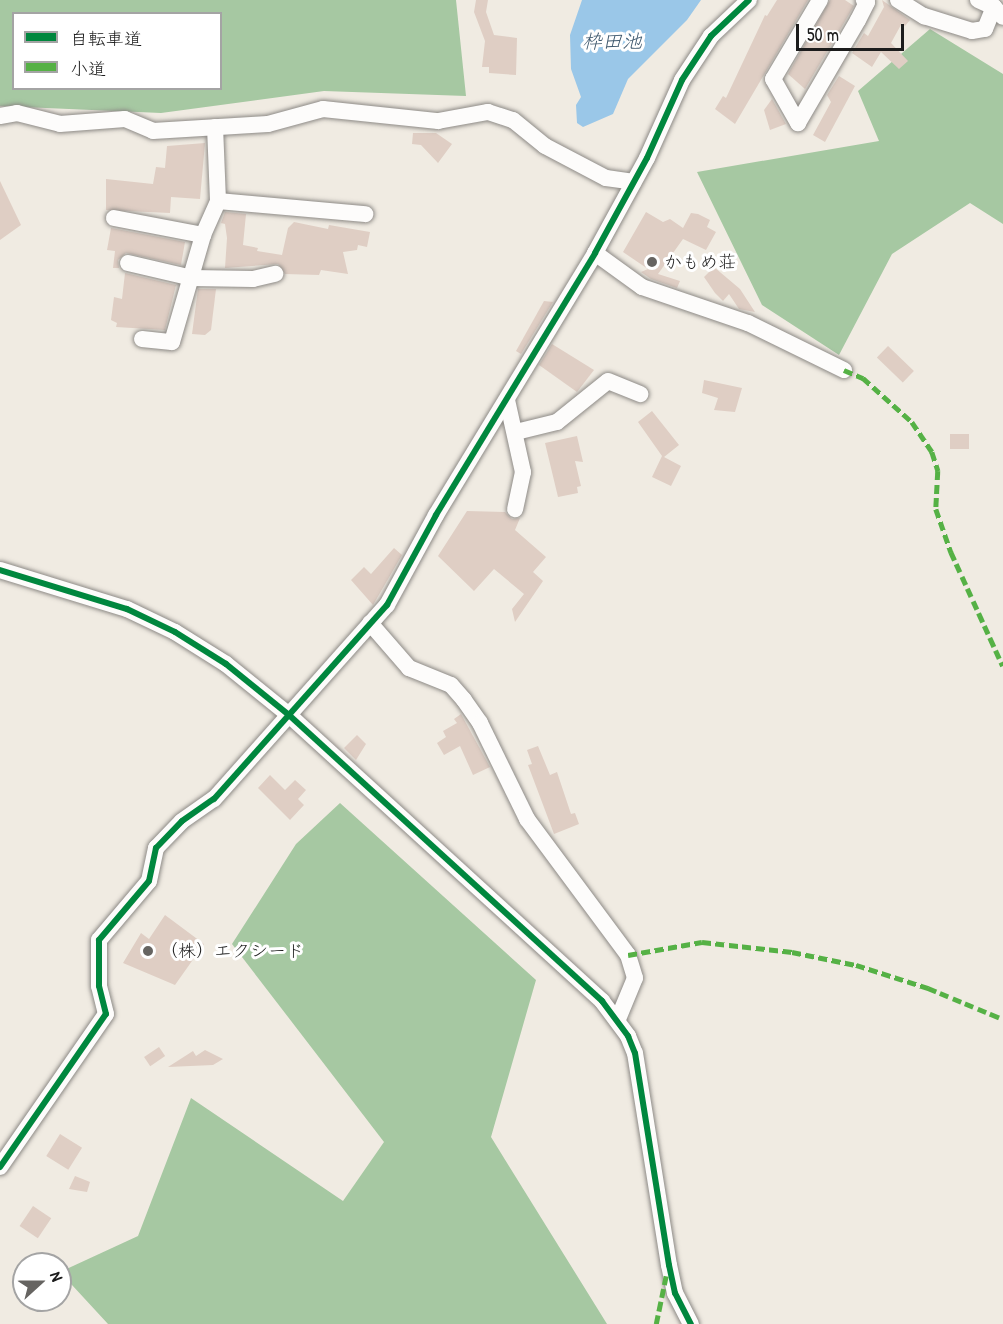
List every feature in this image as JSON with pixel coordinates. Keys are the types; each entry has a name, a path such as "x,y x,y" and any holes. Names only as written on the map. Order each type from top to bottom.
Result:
{"street":[{"path":"0,1167 106,1014 99,986 99,940 149,881 156,848 182,821 213,799 387,605 595,253 634,182 682,80 711,36 749,0"},
{"path":"820,0 773,79 798,123 866,1"},
{"path":"898,0 924,16 972,31 985,29 999,12 978,0"},
{"path":"0,116 17,113 60,124 125,119 153,131 268,124 323,109 438,121 488,112 513,120 545,146 606,178 634,182"},
{"path":"142,339 172,342 203,235 218,201 215,127"},
{"path":"218,201 365,214"},
{"path":"114,218 203,235"},
{"path":"595,253 642,287 748,324 844,370"},
{"path":"128,263 192,278 253,279 275,274"},
{"path":"516,432 557,422 608,381 639,394"},
{"path":"507,400 516,432 523,472 515,509"},
{"path":"0,570 127,609 175,632 226,664 289,715 602,1000 618,1019 628,1036 642,1076 669,1265 675,1293 691,1324"},
{"path":"370,623 409,668 451,685 464,700 480,723 526,819 628,955 635,978 618,1019"}],"green space":[{"path":"0,0 456,0 466,96 324,91 161,113 0,106"},
{"path":"930,29 1003,74 1003,224 970,203 892,254 839,355 762,305 697,172 879,141 858,91"},
{"path":"340,803 536,980 491,1137 607,1324 108,1324 72,1285 72,1266 138,1236 191,1098 343,1201 384,1142 232,944 296,844"}],"water":[{"name":"枠田池","path":"582,0 701,0 687,20 628,79 613,114 583,127 577,123 576,105 581,97 571,69 570,35"}],"building":[{"path":"476,0 488,0 486,12 494,35 517,38 516,75 489,73 489,67 482,67 485,41 474,12"},
{"path":"777,0 808,0 735,124 715,109 723,96 726,98 765,15 767,16"},
{"path":"830,0 845,0 854,6 805,89 788,74"},
{"path":"882,0 910,20 905,26 902,23 891,43 908,61 899,69 881,52 872,67 852,53 864,33 868,36 884,7"},
{"path":"839,76 855,86 825,142 813,135 831,102 827,95"},
{"path":"772,99 786,124 770,130 764,110"},
{"path":"413,133 436,133 452,144 438,163 421,145 412,144"},
{"path":"205,143 200,199 171,197 170,213 106,210 106,179 153,184 156,167 165,168 167,146"},
{"path":"0,181 21,225 0,240"},
{"path":"225,212 246,214 243,245 258,248 257,251 282,255 288,228 294,222 328,229 329,225 370,232 367,247 358,245 357,250 343,252 348,274 321,270 319,275 285,274 278,264 225,268 227,238 225,224 221,223"},
{"path":"646,212 663,222 670,219 683,228 691,213 698,214 710,220 707,227 716,232 706,250 683,239 658,274 680,281 677,288 651,279 641,272 648,269 623,252"},
{"path":"111,228 185,242 181,265 126,253 118,260 119,268 113,268 115,251 107,250"},
{"path":"714,267 740,289 755,312 739,309 729,294 723,301 715,293 704,277"},
{"path":"125,273 176,285 165,330 116,327 117,323 111,320 114,297 122,299"},
{"path":"198,289 216,289 211,330 205,335 192,334"},
{"path":"544,301 553,302 521,354 516,351"},
{"path":"552,344 594,370 577,392 539,365"},
{"path":"888,346 914,371 903,383 877,358"},
{"path":"704,380 742,388 735,412 714,410 718,398 702,393"},
{"path":"652,411 679,445 664,457 681,466 671,486 652,477 662,456 638,422"},
{"path":"950,434 969,434 969,449 950,449"},
{"path":"577,436 583,462 575,461 581,486 577,487 578,493 558,497 545,443"},
{"path":"467,511 505,512 512,519 520,518 515,530 546,557 533,572 543,581 515,622 512,609 524,594 494,569 474,591 438,556"},
{"path":"394,548 402,555 373,605 351,580 364,567 371,574"},
{"path":"461,714 490,767 473,775 460,746 444,755 437,743 446,737 443,731 457,723 454,719"},
{"path":"357,735 366,744 356,760 344,748"},
{"path":"538,746 550,775 557,772 571,814 575,813 579,824 554,834 528,765 532,764 527,750"},
{"path":"270,775 285,790 295,780 306,790 298,799 304,805 290,820 258,788"},
{"path":"165,915 204,944 175,985 123,963 141,933 149,939"},
{"path":"159,1047 165,1056 150,1066 144,1057"},
{"path":"205,1050 223,1059 213,1065 168,1067 193,1051 196,1056"},
{"path":"60,1134 82,1148 68,1170 46,1156"},
{"path":"75,1176 90,1182 87,1192 69,1189"},
{"path":"33,1206 51,1218 38,1238 20,1226"}],"marked path":[{"path":"844,370 863,378 912,422 932,452 938,471 936,509 951,552 1003,666"},
{"path":"628,955 702,942 792,952 856,965 928,988 1003,1019"},
{"path":"656,1324 667,1271"}],"cycle path":[{"path":"0,1167 106,1014 99,986 99,940 149,881 156,848 182,821 214,799 387,605 436,515 595,253 647,158 682,80 711,36 749,0"},
{"path":"0,570 127,609 175,632 226,664 289,715 602,1001 628,1036 635,1053 669,1265 675,1293 691,1324"}],"place":[{"name":"かもめ荘","path":"652,262"},
{"name":"（株）エクシード","path":"148,951"}]}
